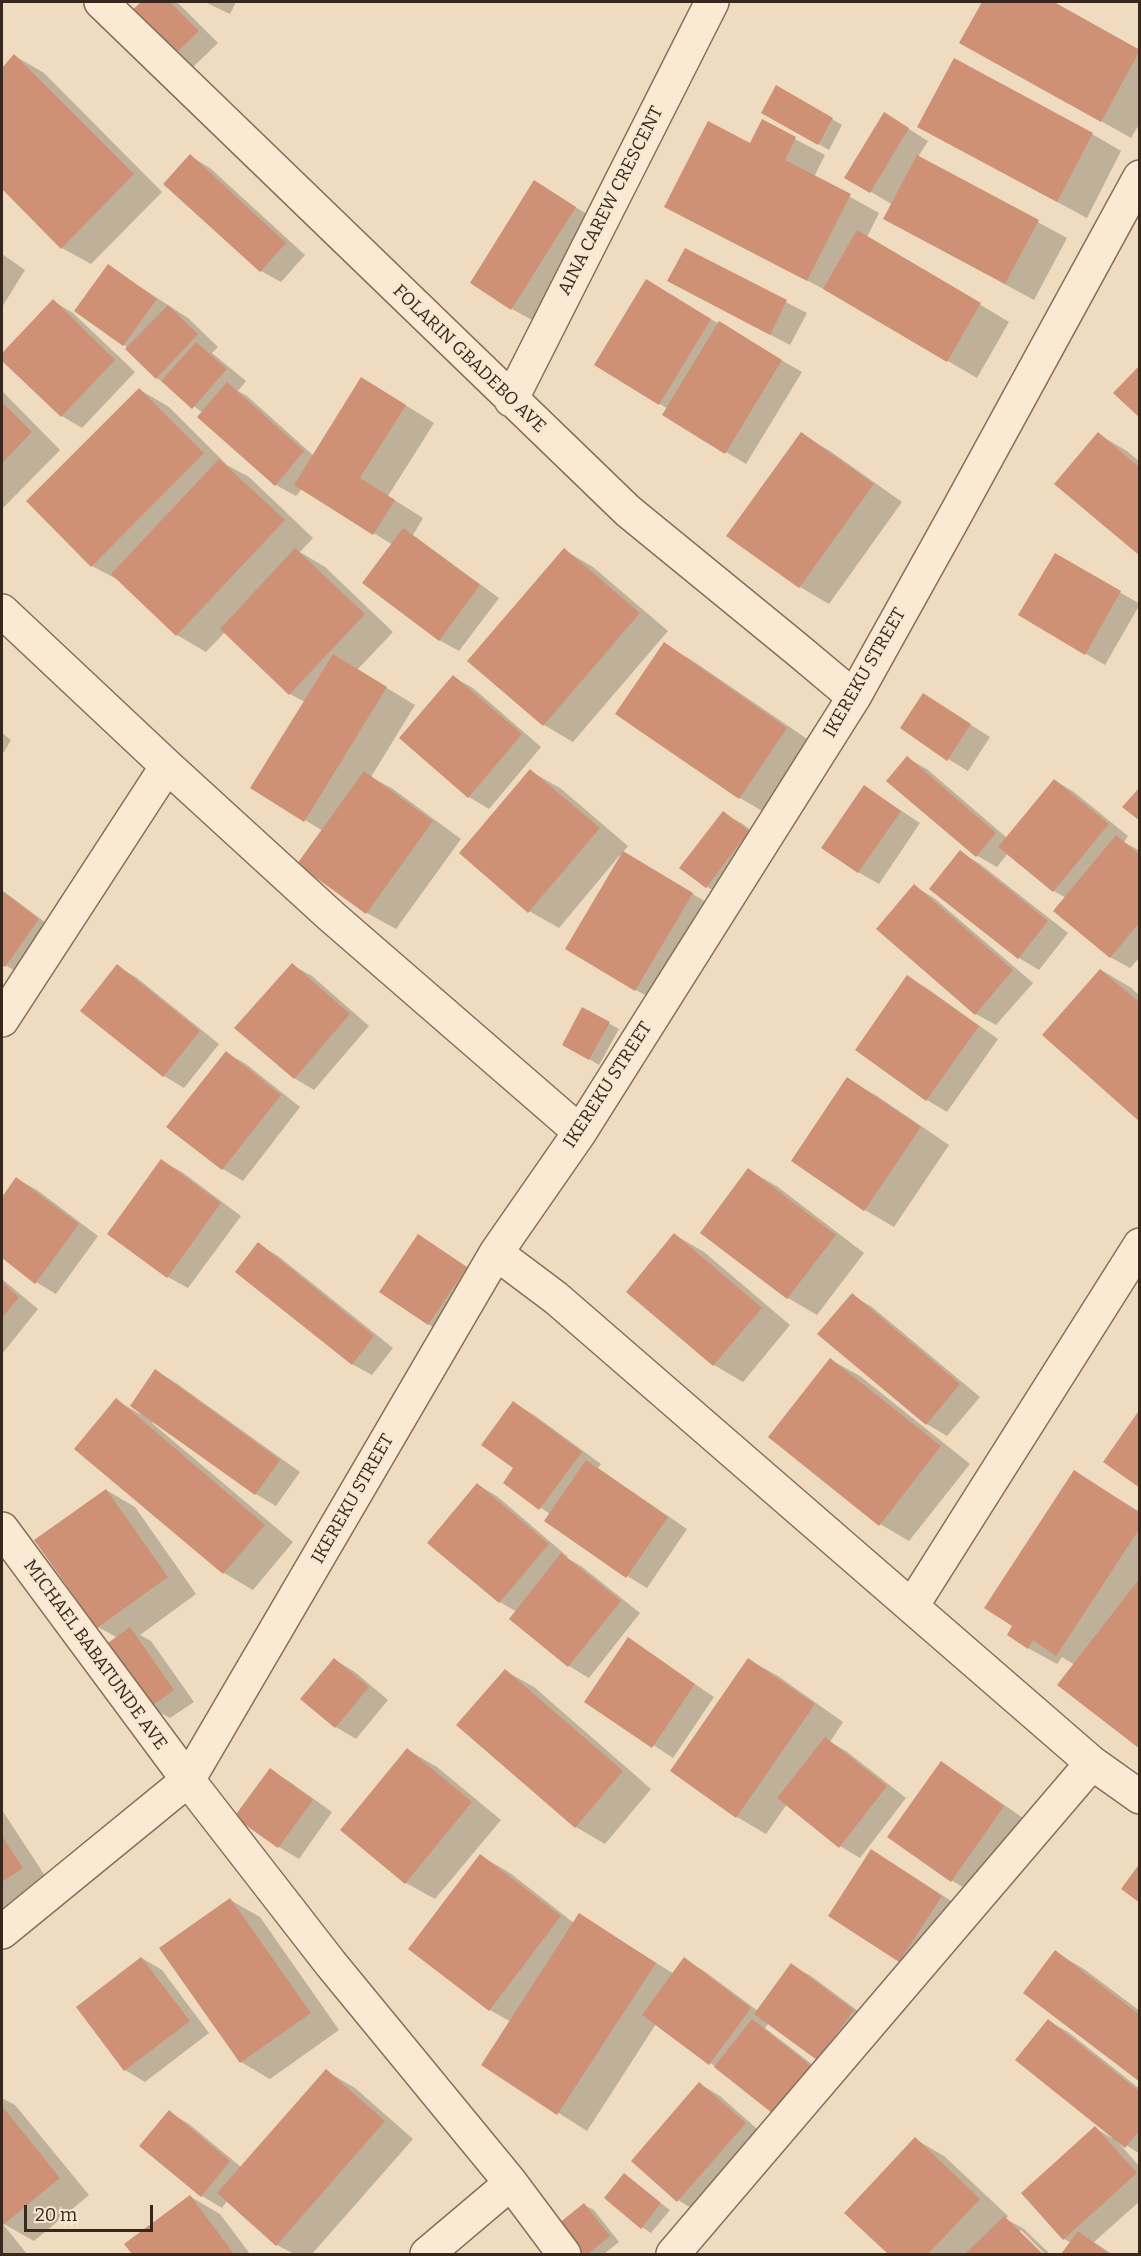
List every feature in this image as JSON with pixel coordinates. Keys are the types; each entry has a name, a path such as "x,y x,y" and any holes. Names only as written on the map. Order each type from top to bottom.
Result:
{"street":[{"name":"FOLARIN GBADEBO AVE","path":"101,2 628,512 854,697"},
{"name":"AINA CAREW CRESCENT","path":"511,400 711,2"},
{"name":"IKEREKU STREET","path":"2,1932 188,1780 496,1253 580,1132 854,697 1140,177"},
{"path":"2,610 167,766 331,916 580,1132"},
{"path":"2,1020 167,766"},
{"path":"912,1606 1140,1245"},
{"path":"496,1253 556,1298 1092,1763 1140,1797"},
{"name":"MICHAEL BABATUNDE AVE","path":"2,1529 188,1780 331,1964 511,2183 564,2254"},
{"path":"673,2254 1092,1763"},
{"path":"427,2254 511,2183"}],"building":[{"path":"141,2 170,2 199,31 172,57 130,12"},
{"path":"982,2 1054,2 1140,50 1101,122 959,43"},
{"path":"14,54 134,174 61,249 2,189 2,68"},
{"path":"954,58 1093,133 1057,202 917,127"},
{"path":"776,85 833,118 818,145 761,113"},
{"path":"884,112 909,128 870,193 844,178"},
{"path":"762,119 796,137 785,160 851,194 807,281 664,207 708,121 750,143"},
{"path":"190,154 286,243 260,272 163,184"},
{"path":"917,155 1039,220 1005,284 883,219"},
{"path":"534,180 576,207 511,310 470,283"},
{"path":"857,230 981,303 947,362 823,289"},
{"path":"685,248 787,300 770,335 667,281"},
{"path":"108,264 157,299 123,346 74,311"},
{"path":"646,279 711,319 659,405 594,365"},
{"path":"53,299 115,360 61,417 2,361 2,353"},
{"path":"168,305 198,334 156,379 125,349"},
{"path":"719,321 782,360 725,454 662,415"},
{"path":"196,342 227,369 192,409 161,381"},
{"path":"1140,365 1140,418 1113,393"},
{"path":"361,377 406,405 360,478 395,500 373,535 294,485"},
{"path":"227,382 304,451 275,486 197,417"},
{"path":"139,388 204,453 91,567 26,501"},
{"path":"2,402 32,432 2,463"},
{"path":"801,432 874,484 799,588 726,536"},
{"path":"1098,432 1140,468 1140,556 1054,484"},
{"path":"219,459 285,520 176,636 111,574"},
{"path":"403,528 480,585 439,641 362,583"},
{"path":"295,548 365,614 289,695 220,629"},
{"path":"564,548 640,613 543,726 467,661"},
{"path":"1055,553 1121,591 1085,655 1018,615"},
{"path":"664,642 787,728 739,799 615,714"},
{"path":"333,654 387,687 304,822 250,788"},
{"path":"453,675 522,734 468,798 399,738"},
{"path":"923,693 971,724 947,761 900,728"},
{"path":"907,756 996,833 976,857 886,781"},
{"path":"530,769 600,828 528,913 459,853"},
{"path":"364,771 433,821 366,914 297,864"},
{"path":"1054,779 1109,824 1053,892 998,847"},
{"path":"864,785 901,811 858,873 821,848"},
{"path":"1140,787 1140,821 1122,807"},
{"path":"723,811 749,831 706,888 679,868"},
{"path":"1116,835 1140,855 1140,922 1110,958 1053,911"},
{"path":"960,850 1048,921 1018,959 929,889"},
{"path":"623,851 693,893 635,991 565,949"},
{"path":"914,884 1013,970 975,1015 876,929"},
{"path":"2,891 39,919 5,967 2,965"},
{"path":"292,963 350,1014 294,1079 234,1028"},
{"path":"117,964 200,1031 163,1077 80,1011"},
{"path":"1100,969 1140,1003 1140,1122 1042,1035"},
{"path":"907,975 979,1026 926,1101 855,1050"},
{"path":"582,1007 610,1022 589,1060 562,1045"},
{"path":"226,1051 281,1095 222,1170 166,1127"},
{"path":"847,1077 921,1127 864,1211 791,1161"},
{"path":"161,1159 221,1203 167,1278 107,1234"},
{"path":"748,1168 836,1235 787,1299 700,1233"},
{"path":"16,1177 79,1224 35,1284 2,1258 2,1197"},
{"path":"674,1233 762,1308 713,1366 626,1292"},
{"path":"418,1234 467,1267 428,1325 379,1292"},
{"path":"258,1242 374,1336 352,1365 235,1272"},
{"path":"2,1282 19,1297 2,1318"},
{"path":"852,1293 960,1384 926,1425 817,1334"},
{"path":"830,1358 941,1446 879,1526 768,1437"},
{"path":"155,1369 280,1460 255,1495 130,1406"},
{"path":"116,1398 265,1525 223,1574 74,1449"},
{"path":"513,1401 582,1452 539,1510 503,1483 513,1468 481,1445"},
{"path":"1140,1409 1140,1488 1103,1462"},
{"path":"586,1460 668,1517 626,1578 544,1521"},
{"path":"1074,1470 1140,1513 1140,1528 1056,1656 1033,1640 1028,1649 1007,1635 1012,1626 984,1608"},
{"path":"477,1483 549,1544 499,1603 427,1543"},
{"path":"106,1489 168,1577 97,1628 34,1540"},
{"path":"561,1553 621,1601 568,1667 509,1619"},
{"path":"1140,1578 1140,1749 1057,1685"},
{"path":"130,1627 174,1690 149,1708 105,1645"},
{"path":"628,1637 695,1684 652,1748 584,1702"},
{"path":"334,1658 369,1687 335,1728 300,1699"},
{"path":"748,1658 815,1704 736,1818 670,1771"},
{"path":"505,1669 623,1771 575,1828 456,1725"},
{"path":"825,1737 887,1786 839,1848 777,1798"},
{"path":"407,1748 472,1802 405,1884 340,1830"},
{"path":"941,1761 1004,1806 951,1882 887,1837"},
{"path":"270,1768 313,1800 278,1848 234,1817"},
{"path":"2,1836 23,1868 2,1882"},
{"path":"871,1849 942,1896 899,1962 828,1916"},
{"path":"480,1854 561,1916 489,2011 408,1949"},
{"path":"1140,1863 1140,1903 1121,1889"},
{"path":"230,1898 311,2013 240,2063 159,1948"},
{"path":"579,1913 656,1963 557,2115 481,2065"},
{"path":"1055,1950 1140,2015 1140,2082 1023,1993"},
{"path":"141,1957 190,2021 124,2071 76,2007"},
{"path":"684,1957 751,2008 709,2065 642,2015"},
{"path":"791,1963 854,2010 817,2060 754,2014"},
{"path":"752,2019 815,2069 777,2117 714,2067"},
{"path":"1048,2019 1140,2092 1140,2130 1125,2148 1015,2060"},
{"path":"326,2069 385,2121 276,2246 217,2193"},
{"path":"699,2082 746,2123 677,2202 631,2161"},
{"path":"2,2106 60,2178 3,2225 2,2223"},
{"path":"169,2110 230,2161 201,2197 139,2146"},
{"path":"1095,2126 1137,2173 1063,2240 1021,2193"},
{"path":"915,2137 980,2199 928,2254 888,2254 844,2213"},
{"path":"624,2173 661,2203 641,2229 604,2198"},
{"path":"190,2195 234,2254 132,2254 124,2244"},
{"path":"584,2203 610,2236 588,2254 583,2254 558,2224"},
{"path":"1004,2216 1043,2254 965,2254"},
{"path":"1078,2231 1109,2254 1061,2254"}]}
